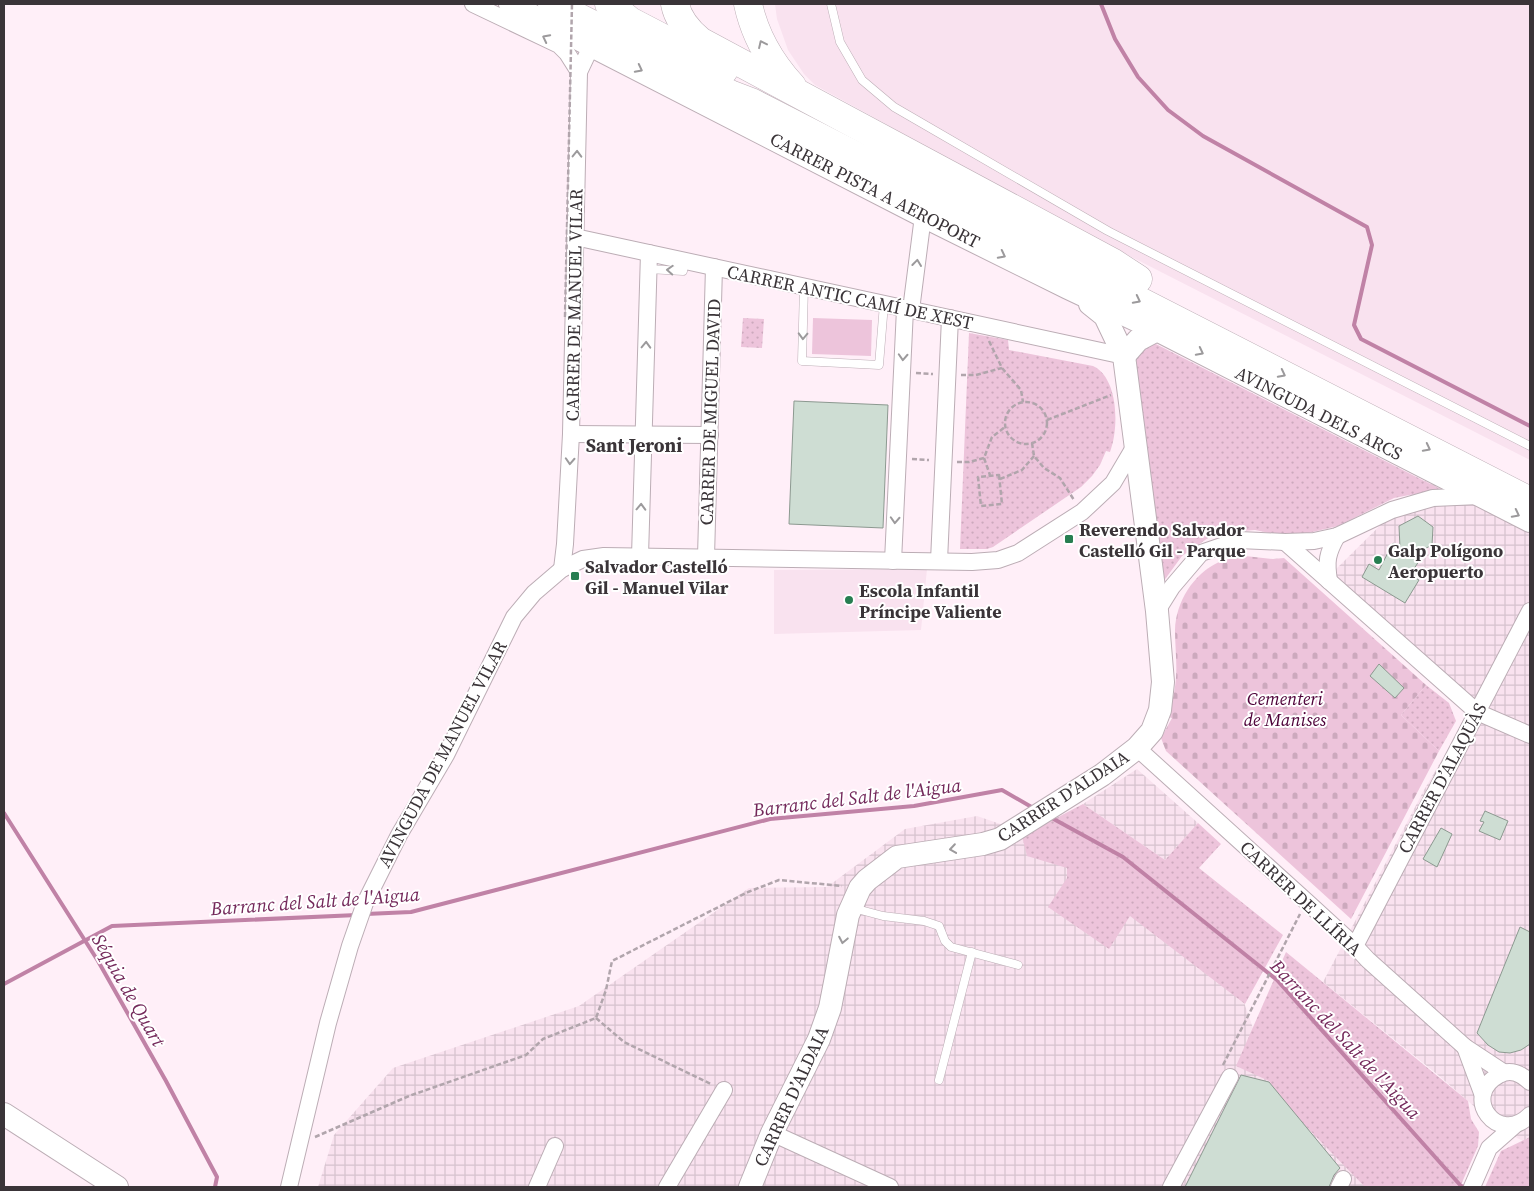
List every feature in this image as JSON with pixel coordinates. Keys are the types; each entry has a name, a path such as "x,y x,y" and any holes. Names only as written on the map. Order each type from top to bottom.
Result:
{"highway":[{"path":"552,4 730,94 751,102 1530,501"},
{"path":"591,4 626,31 734,89 751,102"},
{"path":"609,4 630,21 791,98 1110,270 1138,280 1530,480"},
{"path":"675,4 687,30 700,41 791,98"},
{"path":"748,4 751,19 764,49 791,98"}],"street":[{"path":"473,4 559,45 567,53 579,72"},
{"name":"CARRER PISTA A AEROPORT","path":"510,4 596,46 923,216 1157,330"},
{"name":"CARRER DE MANUEL VILAR","path":"562,569 571,434 579,72 587,55 596,46"},
{"path":"893,561 908,309 923,216"},
{"name":"CARRER ANTIC CAMÍ DE XEST","path":"575,238 648,261 685,261 1124,356"},
{"path":"640,556 648,261"},
{"name":"CARRER DE MIGUEL DAVID","path":"706,557 714,267"},
{"name":"CARRER D’ALDAIA","path":"750,1187 772,1134 825,1024 856,898 867,880 897,857 984,844 1000,839 1102,775 1137,748 1152,731 1160,710 1163,682 1157,611 1124,356 1105,316 1068,288"},
{"path":"939,561 950,318"},
{"path":"1124,356 1138,340 1157,330"},
{"name":"AVINGUDA DELS ARCS","path":"1157,330 1530,521"},
{"path":"571,434 710,435"},
{"name":"AVINGUDA DE MANUEL VILAR","path":"289,1187 328,1023 350,946 365,903 399,835 446,755 514,617 534,594 562,569 583,559 604,556 972,562 998,560 1018,553 1082,512 1112,483 1136,444"},
{"name":"AVINGUDA DELS ARCS","path":"1157,611 1172,587 1201,553 1239,540 1314,541 1337,536 1392,510 1433,498 1481,496"},
{"path":"1329,581 1326,562 1330,548 1337,536"},
{"path":"1285,542 1476,712 1530,734"},
{"name":"CARRER D’ALAQUÀS","path":"1355,946 1530,611"},
{"name":"CARRER DE LLÍRIA","path":"1137,748 1465,1047 1504,1072"},
{"name":"CARRER DE LLÍRIA","path":"1465,1047 1482,1094 1483,1106 1488,1116 1489,1148"},
{"path":"1170,1187 1227,1071"},
{"path":"1482,1094 1490,1080 1504,1072 1528,1074"},
{"path":"667,1187 724,1090"},
{"path":"4,1114 117,1187"},
{"path":"1488,1116 1500,1125 1524,1122"},
{"path":"1472,1187 1489,1148 1524,1122"},
{"path":"772,1134 890,1187"},
{"path":"537,1187 555,1146"}],"lane":[{"path":"831,4 840,42 862,80 894,107 1108,231 1530,446"},
{"path":"804,287 802,361 879,365 884,304"},
{"path":"856,898 883,916 924,921 939,926 945,941 951,947 1018,965"},
{"path":"940,1080 972,952"}],"path":[{"path":"565,317 572,4"},
{"path":"989,327 989,340 1002,368 1021,390 1023,402"},
{"path":"1047,420 1129,390"},
{"path":"1023,402 1037,405 1047,420 1043,435 1032,443 1018,443 1008,434 1005,427 1006,414 1011,408 1023,402"},
{"path":"1032,443 1034,456 1044,468 1060,478 1082,512"},
{"path":"1000,479 1022,470 1034,456"},
{"path":"984,458 990,475"},
{"path":"999,475 1000,479 1002,504 981,506 978,477 999,475"},
{"path":"300,1137 315,1136 409,1096 526,1054 543,1040 596,1018 606,990 612,961 748,892 779,880 856,898"},
{"path":"1227,1071 1289,933 1307,902"},
{"path":"596,1018 624,1042 724,1090"}],"shaded area":[{"path":"775,4 1530,4 1530,460 951,165 884,123 815,85 804,74 788,50 777,19"},
{"path":"1430,476 1530,529 1530,1145 1499,1128 1438,1075 1323,982 1424,790 1469,714 1331,574"},
{"name":"Escola Infantil Príncipe Valiente","path":"927,569 921,630 774,634 774,570"},
{"path":"1137,769 1198,823 1165,860 1083,804"},
{"path":"977,816 1038,837 1240,991 1263,1057 1381,1187 318,1187 334,1135 393,1068 579,1006 749,888 827,887 905,829"}],"green space":[{"path":"743,318 764,319 762,348 741,347"},
{"path":"813,318 872,320 871,356 812,354"},
{"path":"969,333 1008,340 1009,350 1093,366 1102,372 1108,381 1115,405 1115,431 1110,452 1106,451 1100,465 1092,476 1081,487 993,547 987,549 960,549"},
{"path":"1150,341 1440,489 1394,498 1338,526 1308,533 1279,535 1255,530 1229,532 1208,538 1182,556 1163,582 1134,357"},
{"name":"Cementeri de Manises","path":"1245,556 1273,559 1284,558 1426,685 1401,715 1439,751 1351,919 1166,751 1161,738 1172,718 1168,717 1176,680 1175,630 1176,620 1183,599 1194,581 1210,567 1222,561"},
{"path":"1426,685 1449,703 1456,721 1439,751 1401,715"},
{"path":"1083,804 1165,860 1198,823 1221,844 1199,868 1283,935 1245,1004 1130,916 1109,949 1048,907 1067,878 1067,868 1027,856 1022,836"},
{"path":"1286,952 1468,1101 1471,1119 1479,1132 1478,1146 1460,1187 1365,1187 1290,1110 1269,1081 1236,1066"},
{"path":"1530,1137 1530,1187 1485,1187 1501,1151"}],"building":[{"path":"794,401 888,405 883,528 789,524"},
{"path":"1418,516 1433,527 1432,545 1411,556 1419,561 1410,575 1419,580 1405,603 1362,577 1369,564 1379,570 1393,543 1400,548 1399,526"},
{"path":"1379,664 1404,688 1395,698 1370,676"},
{"path":"1485,811 1508,821 1500,840 1479,831 1484,822 1480,821"},
{"path":"1441,828 1452,834 1437,867 1423,859"},
{"path":"1520,927 1530,932 1530,1044 1521,1050 1510,1053 1499,1052 1488,1045 1477,1033"},
{"path":"1241,1075 1269,1082 1340,1168 1334,1175 1329,1187 1185,1187"}],"waterway":[{"path":"1101,4 1115,39 1138,77 1168,110 1203,136 1367,227 1372,245 1354,325 1361,339 1530,426"},
{"name":"Barranc del Salt de l'Aigua","path":"366,914 411,912 770,819 914,806 1002,790 1035,809"},
{"name":"Séquia de Quart","path":"4,813 98,961 166,1081 217,1177 215,1187"},
{"name":"Barranc del Salt de l'Aigua","path":"1050,817 1123,857 1277,980 1461,1186 1467,1187"},
{"name":"Barranc del Salt de l'Aigua","path":"4,984 112,926 357,915"}],"place":[{"name":"Reverendo Salvador Castelló Gil - Parque","path":"1069,539"},
{"name":"Galp Polígono Aeropuerto","path":"1378,560"},
{"name":"Salvador Castelló Gil - Manuel Vilar","path":"575,576"},
{"name":"Escola Infantil Príncipe Valiente","path":"849,600"}],"district":[{"name":"Sant Jeroni","path":"634,445"}]}
